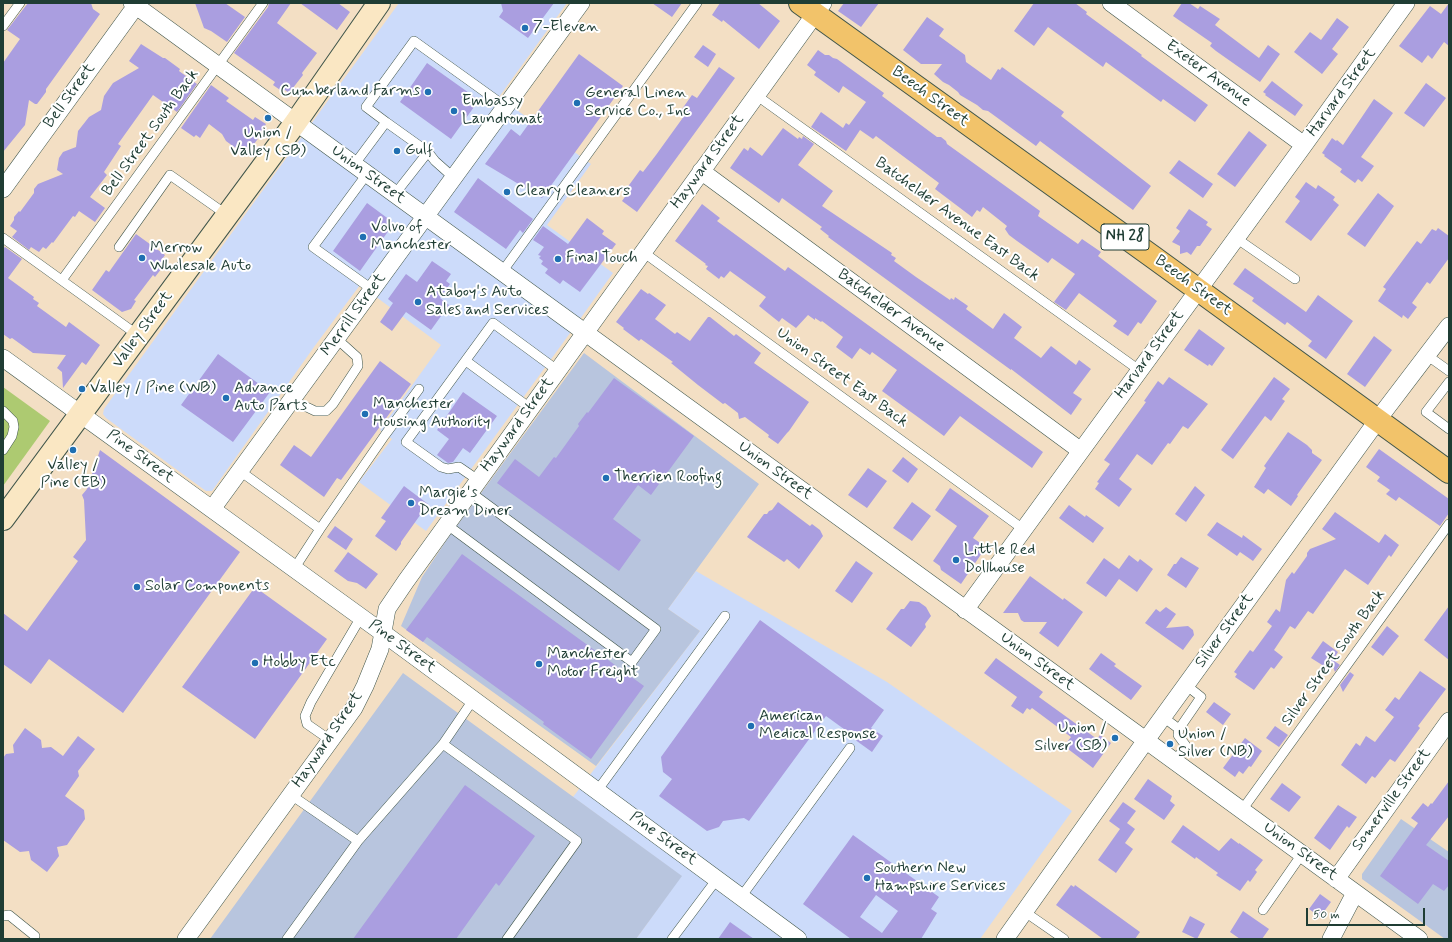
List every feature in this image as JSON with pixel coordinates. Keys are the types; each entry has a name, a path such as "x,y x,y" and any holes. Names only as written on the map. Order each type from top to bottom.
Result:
{"main road":[{"name":"Valley Street","path":"3,519 82,414 296,122 379,3"},
{"name":"Beech Street","path":"813,7 1198,290 1449,472"}],"street":[{"name":"Merrill Street","path":"212,509 581,3"},
{"name":"Exeter Avenue","path":"1111,3 1304,145"},
{"name":"Harvard Street","path":"965,610 1406,3"},
{"name":"Union Street","path":"135,4 965,610 1419,939"},
{"name":"Bell Street","path":"3,189 135,4"},
{"name":"Hayward Street","path":"186,939 354,708 380,649 387,609 421,558 756,95 813,7"},
{"name":"Batchelder Avenue","path":"701,171 1081,451"},
{"name":"Silver Street","path":"1005,939 1186,685 1378,420 1428,356 1449,326"},
{"name":"Pine Street","path":"3,358 383,633 798,939"},
{"name":"Somerville Street","path":"1336,879 1449,721"},
{"path":"1331,939 1355,893"}],"lane":[{"path":"3,26 20,3"},
{"name":"Bell Street South Back","path":"62,280 263,3"},
{"path":"502,272 697,3"},
{"path":"454,178 435,161 428,152 366,107 414,41 506,107"},
{"name":"Batchelder Avenue East Back","path":"756,95 1139,370"},
{"path":"373,290 312,247 360,169 386,122"},
{"path":"395,194 428,152"},
{"path":"119,247 170,175 227,215"},
{"path":"3,238 138,336"},
{"path":"1236,238 1296,279"},
{"name":"Union Street East Back","path":"643,252 1024,530"},
{"path":"446,524 632,662 656,629 474,486 459,467 448,469 441,467 406,442 493,323 557,370"},
{"path":"292,400 314,411 326,411 333,404 358,366 357,357 337,339"},
{"path":"1428,356 1449,371"},
{"path":"466,361 530,408"},
{"path":"1449,382 1426,412 1449,429"},
{"path":"294,569 385,435 419,389"},
{"path":"3,411 13,421 14,427 12,436 3,450"},
{"path":"240,471 320,529"},
{"name":"Silver Street South Back","path":"1242,810 1449,524"},
{"path":"597,791 725,616"},
{"path":"330,740 306,724 305,716 311,702 361,617"},
{"path":"1175,761 1186,746 1178,735 1179,728 1201,697 1186,685"},
{"path":"287,939 358,841 443,744 473,700"},
{"path":"1163,717 1179,728"},
{"path":"443,744 577,841 507,939"},
{"path":"741,897 850,748"},
{"path":"291,795 358,841"},
{"path":"1263,910 1302,854"},
{"path":"672,939 717,879"},
{"path":"1025,912 1064,939"},
{"path":"3,916 9,915 35,936"}],"shaded area":[{"path":"399,3 567,3 499,97 591,164 547,225 613,273 426,531 359,482 392,439 380,430 441,345 360,285 212,491 206,491 106,418 103,414 104,409"},
{"path":"584,353 759,484 668,609 700,631 596,766 401,626 422,577 448,538"},
{"path":"696,571 887,682 1072,811 980,939 636,939 681,876 573,797 700,631 668,609"},
{"path":"403,673 682,876 636,939 210,939"},
{"path":"1401,819 1449,852 1449,939 1445,939 1362,879 1362,874"}],"green space":[{"path":"3,387 50,421 3,486"}],"building":[{"path":"28,3 91,3 93,9 100,14 46,89 46,92 37,104 29,100 25,125 3,152 3,63 20,39 7,30"},
{"path":"195,3 225,3 245,17 227,42 204,28"},
{"path":"269,3 291,3 277,23 317,53 289,93 285,90 283,92 273,85 275,82 234,53 268,7"},
{"path":"300,3 338,3 350,12 337,30"},
{"name":"7-Eleven","path":"501,3 554,3 528,38 499,17 503,11"},
{"path":"652,3 682,3 672,17"},
{"path":"720,3 758,3 780,21 759,49 723,20 722,22 712,15"},
{"path":"844,3 879,3 861,27 838,11"},
{"path":"1034,3 1075,3 1087,12 1086,14 1208,105 1195,122 1163,99 1161,102 1106,62 1103,67 1048,27 1034,46 1014,31"},
{"path":"1182,3 1189,3 1198,9 1200,6 1220,19 1215,25 1259,58 1268,45 1280,54 1260,82 1216,51 1210,46 1212,43 1173,16"},
{"path":"1449,3 1449,46 1444,42 1432,59 1428,55 1422,63 1399,46 1430,6 1441,14"},
{"path":"927,17 944,29 939,36 965,55 966,62 991,80 998,69 1000,70 1002,67 1064,112 1061,116 1151,186 1133,210 1040,141 1036,146 988,111 983,110 960,95 934,74 942,64 921,64 903,50"},
{"path":"1337,18 1349,27 1332,49 1338,54 1322,74 1294,52 1310,32 1321,40"},
{"path":"141,44 165,58 180,69 179,71 197,84 177,112 153,95 118,144 121,146 104,172 107,175 90,197 105,208 95,222 79,211 75,217 73,216 53,243 52,242 46,249 43,247 39,252 31,247 29,250 12,237 17,231 10,226 14,220 14,217 19,211 20,212 34,193 34,189 38,184 63,174 57,170 59,158 63,152 76,147 78,131 89,117 101,110 104,96 113,83 139,68 129,61"},
{"path":"703,45 716,54 708,67 694,57"},
{"path":"818,50 825,55 829,55 837,59 884,93 882,96 937,137 941,137 947,144 1040,211 1038,216 1078,244 1082,239 1101,252 1098,256 1157,301 1141,324 1138,322 1128,336 1113,326 1117,321 1079,293 1066,310 1054,302 1075,274 1052,258 1048,263 1017,241 1009,235 1005,229 1007,226 983,207 980,212 977,210 972,217 935,189 939,183 876,136 873,139 860,130 846,151 811,127 821,112 843,128 846,123 849,125 866,102 843,86 839,93 814,75 816,72 807,65"},
{"path":"579,54 623,86 542,198 485,164 511,129 520,136"},
{"path":"427,63 479,100 451,139 400,102"},
{"path":"719,67 735,78 637,212 622,201 627,194 624,192 640,170 643,172 687,112 682,109 692,95 697,98"},
{"path":"1272,81 1303,105 1295,116 1263,92"},
{"path":"1426,83 1446,98 1424,127 1404,113"},
{"path":"211,85 229,98 226,101 253,120 255,117 266,124 260,133 260,136 248,152 243,149 241,152 226,141 222,134 209,124 200,138 196,135 194,137 181,128"},
{"path":"1374,99 1393,113 1361,157 1374,166 1362,182 1358,179 1355,183 1340,172 1342,169 1322,153 1332,138 1343,145"},
{"path":"783,128 798,139 799,137 802,139 803,136 814,144 798,165 833,191 822,206 892,253 891,255 896,258 894,261 916,277 950,300 951,298 954,300 955,297 968,306 966,309 993,329 1004,313 1022,327 1014,338 1041,358 1051,346 1076,365 1079,360 1091,369 1073,393 1082,399 1071,415 1011,369 828,237 829,236 820,229 822,227 782,198 779,203 730,168 744,148 748,151 750,147 762,156"},
{"path":"1249,131 1267,145 1235,187 1217,174"},
{"path":"1179,160 1213,184 1203,198 1169,173"},
{"path":"478,178 533,219 523,233 520,230 506,249 454,212"},
{"path":"1306,182 1316,189 1318,185 1335,197 1333,200 1339,205 1311,241 1285,222 1300,201 1295,197"},
{"path":"1378,193 1394,206 1365,247 1347,234"},
{"name":"Volvo of Manchester","path":"367,203 394,223 360,271 333,251"},
{"path":"702,204 720,218 717,221 785,271 788,267 1043,452 1032,468 960,416 944,436 882,391 897,370 872,352 870,355 860,348 852,359 836,347 843,337 822,321 821,322 815,318 815,320 808,315 796,328 782,318 779,322 759,306 766,297 730,271 724,278 721,276 719,279 706,269 708,266 705,265 706,264 675,241"},
{"path":"1189,209 1208,222 1206,225 1212,229 1200,246 1197,246 1191,255 1187,252 1180,254 1180,246 1172,242 1180,231 1176,228"},
{"path":"587,218 604,231 602,234 616,244 580,292 563,280 560,284 545,273 548,269 541,264 543,261 539,258 541,256 538,255 544,247 533,240 543,226 568,244"},
{"path":"1438,228 1449,236 1449,258 1430,284 1427,282 1412,303 1417,307 1408,319 1403,315 1402,318 1378,301 1386,289 1383,287 1417,241 1421,244 1432,229 1436,231"},
{"path":"136,234 165,255 161,261 165,264 155,277 153,275 134,300 136,301 131,309 122,312 92,290 106,270 109,272"},
{"path":"5,247 22,259 8,278 34,297 33,299 39,303 37,306 66,327 69,322 100,345 86,365 82,362 63,388 62,372 57,368 66,355 33,353 12,338 10,339 3,334 3,249"},
{"name":"Ataboy's Auto Sales and Services","path":"432,261 451,274 446,281 450,284 440,298 449,305 431,330 406,312 392,331 380,322 393,303 388,299 406,274 417,282"},
{"path":"1245,268 1306,312 1318,295 1353,321 1326,359 1308,346 1312,341 1287,322 1285,325 1252,301 1254,298 1233,284"},
{"path":"641,289 666,305 655,319 675,334 677,332 690,341 708,317 710,317 734,336 736,334 761,353 754,363 809,402 778,444 768,437 769,435 745,417 739,419 738,413 725,403 723,404 698,385 671,363 673,362 641,339 639,341 616,322"},
{"path":"1199,329 1225,348 1212,366 1209,364 1208,366 1184,350"},
{"path":"1374,336 1392,350 1365,387 1347,374"},
{"name":"Advance Auto Parts","path":"218,354 270,392 233,442 181,405"},
{"name":"Manchester Housing Authority","path":"380,361 411,384 341,480 337,478 324,497 280,465 294,445 311,457"},
{"path":"1169,377 1208,404 1188,429 1183,426 1152,465 1137,454 1119,479 1132,489 1119,507 1095,489 1099,483 1097,482 1110,464 1104,460 1146,402 1144,401 1158,381 1163,385"},
{"path":"1274,377 1290,389 1282,399 1285,401 1271,421 1265,416 1233,459 1221,450"},
{"name":"Therrien Roofing","path":"614,378 694,436 651,495 638,485 613,519 641,540 619,571 497,483 515,459 539,477 554,457 556,458 579,426 578,424"},
{"path":"463,392 497,416 470,453 463,448 453,462 448,463 437,455 449,439 437,430"},
{"path":"1288,432 1307,445 1312,450 1312,453 1322,460 1291,506 1268,489 1264,494 1254,487 1266,468 1264,466"},
{"path":"1379,449 1449,499 1449,513 1440,526 1399,497 1396,501 1386,494 1390,490 1377,481 1380,477 1366,467"},
{"name":"Solar Components","path":"100,450 240,552 123,713 49,659 31,684 3,664 3,613 27,631 78,561 73,557 86,540 84,500 82,495 87,489"},
{"path":"903,457 918,469 908,483 892,471"},
{"path":"868,468 887,481 867,508 848,495"},
{"path":"404,486 428,504 396,551 375,536 386,521 381,518"},
{"path":"1195,486 1205,495 1186,522 1175,514"},
{"path":"950,488 989,516 973,538 986,547 961,584 941,570 940,566 933,561 957,526 935,510"},
{"path":"778,502 810,526 812,524 820,530 823,536 799,569 787,559 784,562 747,537 764,514 767,514 772,510"},
{"path":"912,502 931,516 912,541 893,528"},
{"path":"1069,505 1085,517 1086,515 1104,528 1093,543 1059,518"},
{"path":"1335,512 1379,543 1385,534 1399,545 1391,557 1389,555 1368,585 1345,569 1313,614 1308,611 1295,629 1290,626 1274,650 1283,657 1274,669 1271,667 1254,690 1235,677 1237,674 1234,672 1250,650 1253,652 1272,626 1267,622 1276,609 1280,612 1286,580 1292,572 1294,574 1307,556 1310,549 1336,539 1322,529"},
{"path":"1217,522 1242,538 1243,535 1262,549 1253,561 1240,552 1237,556 1207,535"},
{"path":"335,526 353,539 346,550 327,537"},
{"path":"348,552 378,574 366,589 357,583 348,581 334,571"},
{"name":"Manchester Motor Freight","path":"462,554 644,686 591,759 543,724 544,722 427,637 423,642 406,630"},
{"path":"1129,555 1138,562 1140,559 1153,569 1137,592 1119,579 1106,597 1086,583 1104,558 1119,569"},
{"path":"1181,557 1199,568 1186,588 1167,575 1174,564 1176,564"},
{"path":"856,561 873,573 852,603 835,591"},
{"path":"1030,576 1063,600 1064,598 1083,612 1058,647 1039,633 1047,622 1024,622 1021,620 1018,613 1003,613"},
{"name":"Hobby Etc","path":"255,587 327,639 255,739 182,687"},
{"path":"910,601 919,602 926,607 931,616 925,624 926,627 911,647 886,629 901,609 904,609"},
{"path":"1449,606 1449,660 1424,640"},
{"path":"1166,607 1176,614 1166,628 1188,626 1193,630 1194,635 1183,650 1145,623 1156,609 1160,612"},
{"name":"American Medical Response","path":"760,620 884,710 871,728 883,736 872,752 847,734 848,732 826,716 749,821 744,818 723,821 719,827 707,831 659,796 672,779 663,772 661,757"},
{"path":"1387,626 1399,636 1383,656 1371,647"},
{"path":"1323,641 1338,652 1333,660 1340,665 1335,672 1331,662 1327,668 1311,658"},
{"path":"1101,653 1116,664 1114,666 1142,686 1131,700 1089,669"},
{"path":"996,658 1043,692 1039,697 1097,739 1100,735 1111,743 1093,768 1064,746 1071,737 1032,708 1030,710 1027,708 1023,714 1011,706 1017,697 984,673"},
{"path":"1420,671 1446,689 1418,726 1420,728 1395,762 1390,759 1375,778 1372,776 1366,784 1341,765 1356,743 1360,746 1366,736 1375,742 1394,717 1385,710 1395,697 1399,700"},
{"path":"1350,672 1354,675 1343,692 1340,685"},
{"path":"1214,702 1231,714 1223,725 1206,712"},
{"path":"1275,726 1288,735 1279,747 1266,738"},
{"path":"25,728 41,740 42,748 51,747 63,756 78,736 95,749 78,771 79,776 65,796 84,810 85,819 67,845 57,847 59,856 47,872 31,860 29,851 20,852 3,840 3,758 6,754 14,753 13,745"},
{"path":"1245,738 1262,751 1251,767 1249,766 1243,774 1239,771 1235,777 1223,768"},
{"path":"1148,779 1172,796 1170,801 1175,805 1164,820 1134,799"},
{"path":"1449,781 1449,816 1426,845 1449,861 1449,885 1444,891 1433,884 1418,904 1380,876 1418,823 1411,818 1423,803 1428,807 1431,803 1432,804"},
{"path":"1282,783 1301,797 1289,812 1270,799"},
{"path":"465,785 535,836 499,886 496,883 456,939 353,939"},
{"path":"1123,802 1136,811 1127,823 1135,829 1125,843 1133,849 1116,873 1098,860 1120,829 1109,821"},
{"path":"1338,805 1357,817 1349,828 1347,826 1330,850 1314,838"},
{"path":"1183,825 1219,851 1231,838 1263,860 1255,870 1257,872 1250,882 1248,880 1240,891 1216,875 1218,873 1196,857 1195,859 1171,842"},
{"name":"Southern New Hampshire Services","path":"853,835 939,897 931,909 937,913 921,939 851,939 803,904","holes":["876,895 898,911 882,933 860,917"]},
{"path":"1071,885 1074,887 1075,885 1140,932 1135,939 1103,939 1056,905"},
{"path":"1320,894 1331,902 1320,917 1309,909"},
{"path":"1243,911 1269,929 1262,939 1240,939 1230,932"},
{"path":"1190,916 1205,924 1197,939 1182,932"},
{"path":"730,922 754,939 718,939"}],"place":[{"name":"7-Eleven","path":"525,28"},
{"name":"Cumberland Farms","path":"428,92"},
{"name":"General Linen Service Co., Inc","path":"577,103"},
{"name":"Embassy Laundromat","path":"454,111"},
{"name":"Union / Valley (SB)","path":"268,118"},
{"name":"Gulf","path":"397,151"},
{"name":"Cleary Cleaners","path":"507,192"},
{"name":"Volvo of Manchester","path":"363,237"},
{"name":"Merrow Wholesale Auto","path":"142,258"},
{"name":"Final Touch","path":"558,259"},
{"name":"Ataboy's Auto Sales and Services","path":"418,302"},
{"name":"Valley / Pine (WB)","path":"82,389"},
{"name":"Advance Auto Parts","path":"226,398"},
{"name":"Manchester Housing Authority","path":"365,414"},
{"name":"Valley / Pine (EB)","path":"73,450"},
{"name":"Therrien Roofing","path":"606,478"},
{"name":"Margie's Dream Diner","path":"411,503"},
{"name":"Little Red Dollhouse","path":"956,560"},
{"name":"Solar Components","path":"137,587"},
{"name":"Hobby Etc","path":"255,663"},
{"name":"Manchester Motor Freight","path":"539,664"},
{"name":"American Medical Response","path":"751,726"},
{"name":"Union / Silver (SB)","path":"1115,738"},
{"name":"Union / Silver (NB)","path":"1170,744"},
{"name":"Southern New Hampshire Services","path":"867,878"}]}
